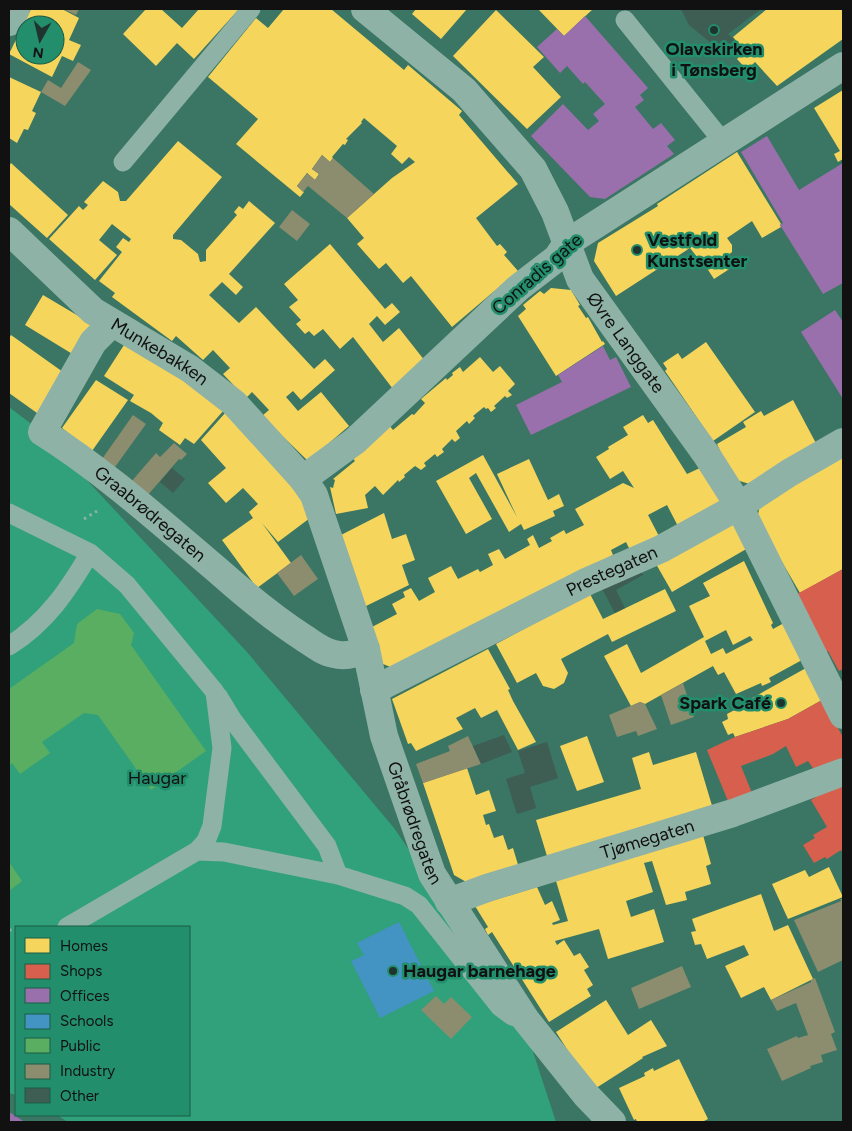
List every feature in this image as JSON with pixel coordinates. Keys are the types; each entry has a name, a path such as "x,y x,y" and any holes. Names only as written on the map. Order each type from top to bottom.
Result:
{"street":[{"path":"9,22 16,9"},
{"name":"Øvre Langgate","path":"365,9 464,90 533,169 555,212 580,278 706,454 739,506 843,715"},
{"name":"Conradis gate","path":"303,479 355,441 518,288 557,258 567,243 843,66"},
{"name":"Munkebakken","path":"9,231 93,311 190,369 234,403 303,479"},
{"name":"Graabrødregaten","path":"112,323 93,342 42,432 85,461 140,504 274,619 319,648 333,654 342,656 356,654 366,648"},
{"name":"Prestegaten","path":"374,690 588,581 662,549 739,506 789,473 843,442"},
{"name":"Gråbrødregaten","path":"303,479 314,495 366,648 384,736 432,874 526,1020 580,1087 612,1122"},
{"name":"Tjømegaten","path":"450,902 486,888 733,812 843,772"}],"lane":[{"path":"123,162 251,9"},
{"path":"625,20 724,143"},
{"path":"9,513 90,553 127,585 215,692 232,719 327,846 338,875"},
{"path":"9,646 20,639 52,610 68,589 90,553"},
{"path":"70,926 197,852 206,841 212,826 222,748 215,692"},
{"path":"197,852 224,852 338,875 405,896 419,905 500,1006 512,1016 526,1020"}],"green space":[{"name":"Haugar","path":"9,407 42,432 247,652 394,828 520,1012 556,1122 68,1122 59,1116 190,1116 190,926 15,926 15,1095 9,1093"}],"building: Homes":[{"path":"31,9 62,9 79,18 69,40 81,45 73,61 65,57 65,15 28,15"},
{"path":"146,9 161,9 182,28 199,9 239,9 194,59 177,43 156,66 123,34"},
{"path":"284,9 331,9 404,70 408,65 462,111 459,115 518,184 476,218 497,246 500,244 507,252 504,255 518,271 452,327 411,276 403,283 386,263 379,269 357,244 364,238 347,218 392,178 415,162 409,157 402,164 391,154 397,146 364,118 330,162 322,155 312,169 319,174 315,180 307,173 297,186 304,192 300,197 236,144 258,119 208,77 256,18 268,28"},
{"path":"416,9 467,9 441,39 412,14"},
{"path":"538,9 593,9 564,36"},
{"path":"767,9 843,9 843,39 777,86 755,62 747,70 737,59 745,51 733,37"},
{"path":"496,10 544,57 533,67 561,97 527,129 453,56"},
{"path":"15,42 15,57 9,54"},
{"path":"30,65 58,65 52,77"},
{"path":"9,77 41,92 32,111 36,113 28,130 24,129 17,143 9,138"},
{"path":"843,90 843,159 838,162 834,154 840,151 814,108"},
{"path":"178,141 222,177 173,235 173,239 181,240 198,254 200,262 206,261 206,250 237,215 234,212 239,206 243,209 249,201 275,223 229,274 243,287 236,295 222,282 209,295 239,323 256,307 314,369 325,359 335,370 301,400 293,391 286,397 298,411 321,392 349,426 308,461 262,416 269,410 252,392 246,398 223,374 230,368 213,350 203,360 176,336 172,341 112,297 115,293 99,281 122,252 116,247 123,238 129,242 131,239 112,224 99,240 117,255 95,280 49,239 79,206 83,210 88,205 84,202 103,181 118,192 120,201 126,201"},
{"path":"737,152 781,224 781,227 762,238 752,221 727,238 732,245 732,252 724,258 731,268 714,279 699,256 697,257 690,248 616,296 594,261 598,243 658,206 657,204"},
{"path":"11,163 68,215 47,238 9,204 9,166"},
{"path":"330,244 385,309 392,303 400,312 385,325 377,316 369,324 383,342 399,328 425,361 393,389 353,337 340,349 323,329 314,336 309,331 305,334 296,324 301,320 289,307 298,300 284,284"},
{"path":"551,288 571,290 580,305 578,306 586,318 588,317 605,344 556,376 518,316 526,309 523,305 540,291 544,294"},
{"path":"43,295 92,324 74,355 25,325"},
{"path":"11,335 63,372 37,413 9,393 9,338"},
{"path":"706,342 755,412 713,441 665,371 667,369 663,363 678,353 682,359"},
{"path":"124,345 177,376 224,410 194,444 185,438 180,445 159,430 163,423 151,413 130,401 134,395 104,376"},
{"path":"480,357 493,372 500,366 515,384 508,391 512,395 507,398 505,396 494,406 496,408 491,412 488,408 484,407 473,416 475,418 469,424 467,421 456,431 460,438 455,442 452,439 442,449 444,452 437,457 435,454 424,463 426,466 421,470 415,466 383,495 375,486 365,495 368,508 336,514 330,487 333,488 335,480 333,479 355,461 352,457 380,436 389,425 393,430 412,414 414,415 425,403 421,399 446,378 447,380 460,367 463,372"},
{"path":"96,380 128,400 92,451 62,428"},
{"path":"793,400 818,447 753,485 733,479 717,444 746,427 743,422 761,411 764,416"},
{"path":"226,412 287,481 314,515 278,542 262,523 291,563 257,588 222,540 253,518 249,512 258,504 243,488 226,503 208,483 226,468 201,440"},
{"path":"643,415 648,423 653,420 687,474 702,467 725,508 681,532 667,505 648,515 661,540 633,556 626,542 611,550 613,555 398,670 383,664 370,628 397,614 392,604 405,597 403,592 411,588 419,601 435,592 428,578 451,566 458,579 478,569 480,572 493,565 488,554 499,549 505,559 530,545 527,539 533,535 539,548 552,541 550,538 564,530 566,534 584,525 575,509 623,483 634,488 623,471 610,479 596,457 628,435 623,427"},
{"path":"483,455 517,517 497,474 529,459 548,500 559,494 564,506 553,511 555,516 524,530 521,524 509,532 476,473 469,478 492,519 466,534 436,481"},
{"path":"843,457 843,569 800,593 757,519 761,501"},
{"path":"384,513 392,539 406,534 415,560 402,565 409,585 364,607 339,536"},
{"path":"732,520 748,548 672,592 656,564"},
{"path":"744,561 773,623 771,625 773,629 784,623 802,660 769,678 771,682 762,686 761,683 736,694 724,672 718,675 713,666 645,704 640,702 631,706 604,656 627,644 641,673 704,637 689,606 710,596 703,583","holes":["726,630 733,645 750,636 753,640 726,654 723,648 711,654 705,641"]},
{"path":"665,589 676,611 612,642 608,634 561,659 568,673 564,683 554,689 543,686 536,673 517,683 496,644 590,594 603,619"},
{"path":"488,649 510,689 508,690 513,701 536,742 518,750 497,710 481,718 475,708 456,718 463,729 416,751 411,743 408,744 392,699"},
{"name":"Spark Café","path":"806,668 822,700 788,719 735,737 733,733 728,735 722,722 728,719 727,714"},
{"path":"587,736 604,782 577,791 560,746"},
{"path":"649,752 653,765 696,752 713,809 547,856 536,820 641,789 632,758"},
{"path":"467,768 476,795 489,790 496,811 483,815 486,825 489,824 494,838 503,835 508,850 513,848 519,868 468,883 454,875 423,783"},
{"path":"703,835 711,864 706,866 711,884 685,892 687,900 666,905 652,861 644,863 653,892 626,901 631,917 654,909 664,942 608,959 599,929 555,941 557,945 564,940 574,956 580,953 589,967 584,970 593,985 587,989 591,996 549,1022 492,932 488,935 485,929 488,927 475,906 537,887 545,905 552,901 560,920 552,923 553,925 568,921 556,881"},
{"path":"829,867 843,897 788,919 772,884 805,870 809,877"},
{"path":"761,894 774,931 788,925 813,979 771,1000 764,987 741,998 725,966 749,955 744,945 707,959 701,944 695,945 691,932 696,931 692,919"},
{"path":"606,1000 628,1035 651,1020 667,1046 642,1057 593,1090 556,1032"},
{"path":"679,1059 708,1119 702,1122 637,1122 636,1119 634,1120 619,1088 645,1076 644,1073 653,1068 654,1071"}],"building: Shops":[{"path":"843,569 843,669 839,671 828,651 825,653 797,594"},
{"path":"822,700 843,737 843,757 815,771 808,761 796,767 786,746 773,754 741,766 752,793 728,801 707,750 735,737 788,719"},
{"path":"843,781 843,854 841,850 827,859 825,857 814,863 803,845 815,838 813,835 827,827 811,800"}],"building: Offices":[{"path":"585,16 648,88 640,95 644,100 635,107 653,129 661,123 675,140 667,146 674,154 605,199 590,197 531,136 563,104 588,130 599,121 593,114 605,104 567,66 560,73 537,47 557,29 564,36"},
{"path":"767,136 799,190 843,163 843,283 823,294 780,225 783,223 741,152"},
{"path":"835,310 843,322 843,399 801,332"},
{"path":"603,346 610,360 616,357 631,387 531,435 516,405 562,382 558,375"},
{"path":"9,1112 25,1122 9,1122"}],"building: Schools":[{"path":"399,922 434,991 380,1018 351,961 364,955 357,943"}],"building: Public":[{"path":"97,609 120,614 134,633 131,645 206,751 151,790 98,715 84,713 42,742 50,753 20,774 12,763 9,766 9,689 74,643 77,624"},
{"path":"9,862 22,881 9,891"}],"building: Industry":[{"path":"63,9 79,9 76,15"},
{"path":"78,62 91,70 65,106 41,92 48,80 61,88"},
{"path":"322,155 330,162 333,158 374,194 347,218 308,186 303,192 297,186 307,173 315,180 319,174 312,169"},
{"path":"292,210 310,224 297,241 279,227"},
{"path":"133,415 146,424 115,467 102,459"},
{"path":"174,443 187,454 181,460 179,459 147,496 131,482 156,453 160,457"},
{"path":"301,555 318,579 294,596 277,573"},
{"path":"683,683 694,717 671,725 661,695"},
{"path":"640,702 645,704 657,729 638,736 636,731 617,737 609,715"},
{"path":"468,736 481,764 423,783 416,764 450,751 448,746"},
{"path":"840,899 843,899 843,960 818,972 794,920 841,901"},
{"path":"682,966 691,987 639,1009 631,988"},
{"path":"815,978 835,1032 831,1034 837,1050 821,1055 823,1062 810,1066 811,1068 782,1081 767,1049 797,1036 798,1038 808,1035 796,1003 777,1011 771,1000 811,982"},
{"path":"436,996 444,1004 451,997 472,1017 451,1039 421,1010"}],"building: Other":[{"name":"Olavskirken i Tønsberg","path":"681,9 761,9 728,34 738,44 711,43 689,25"},
{"path":"172,468 185,479 173,493 160,482"},
{"path":"637,563 643,575 616,590 625,608 615,613 599,583"},
{"path":"504,735 512,752 481,764 473,746"},
{"path":"547,742 558,778 530,787 536,808 517,814 506,779 525,773 518,751"}],"place":[{"name":"Olavskirken i Tønsberg","path":"714,30"},
{"name":"Vestfold Kunstsenter","path":"637,250"},
{"name":"Spark Café","path":"781,703"},
{"name":"Haugar barnehage","path":"393,971"}]}
